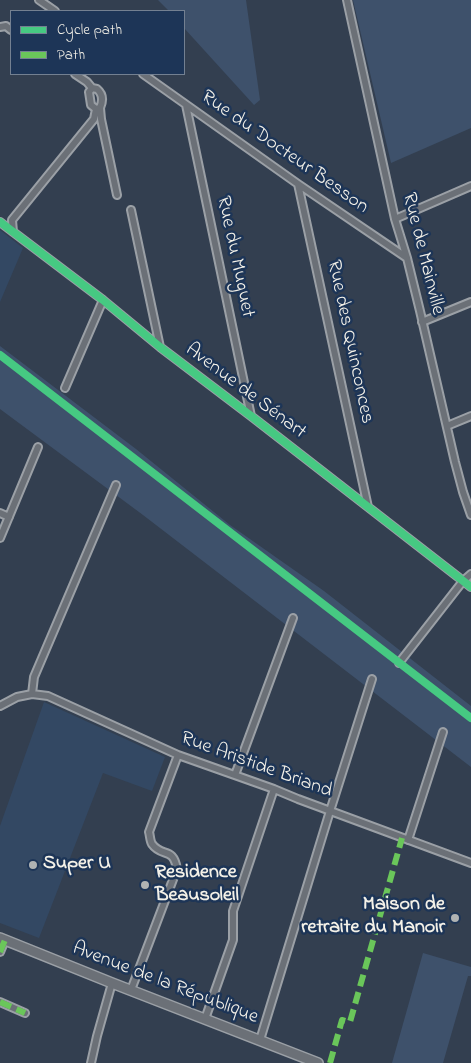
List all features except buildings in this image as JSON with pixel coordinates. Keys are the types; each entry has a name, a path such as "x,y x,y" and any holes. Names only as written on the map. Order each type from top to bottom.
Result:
{"main road":[{"name":"Avenue de la République","path":"3,939 318,1063"}],"street":[{"path":"40,0 54,10"},
{"name":"Rue de Mainville","path":"347,0 395,219 407,258 462,492 471,515"},
{"path":"13,232 12,220 94,118 103,102 101,92 97,88 92,88 76,75"},
{"name":"Rue du Docteur Besson","path":"144,75 298,184 407,258"},
{"path":"92,88 89,92 89,99 91,104 98,108 117,195"},
{"name":"Rue du Muguet","path":"186,105 250,416"},
{"name":"Rue des Quinconces","path":"298,184 368,507"},
{"path":"395,219 471,186"},
{"path":"131,210 160,347"},
{"name":"Avenue de Sénart","path":"0,222 471,587"},
{"path":"65,388 103,300"},
{"path":"422,322 471,302"},
{"path":"447,426 471,416"},
{"path":"0,538 38,447"},
{"path":"0,706 17,697 32,694 34,677 116,485"},
{"path":"0,513 9,517"},
{"path":"399,663 463,581 471,574"},
{"path":"235,775 293,618"},
{"path":"260,1040 372,679"},
{"name":"Rue Aristide Briand","path":"32,694 48,696 178,756 274,789 471,863"},
{"path":"408,840 443,732"},
{"path":"131,990 177,869 175,860 168,853 159,851 151,843 149,832 178,756"},
{"path":"205,1019 233,940 233,911 274,789"},
{"path":"0,952 3,939"},
{"path":"91,1063 112,983"},
{"path":"0,1002 25,1013"}],"shaded area":[{"path":"158,0 246,0 260,100 254,105 185,29 185,10 168,10"},
{"path":"353,0 471,0 471,128 391,163"},
{"path":"0,230 23,248 0,302"},
{"path":"0,346 136,449 230,525 324,591 471,706 471,767 143,515 0,409"},
{"path":"44,702 165,757 152,791 103,773 39,938 0,923 0,826"},
{"path":"423,953 471,967 471,976 468,976 443,1063 392,1063"}],"marked path":[{"path":"330,1063 342,1020 350,1022 402,838"},
{"path":"0,952 5,940"},
{"path":"0,1002 25,1013"}],"cycle path":[{"path":"0,222 471,587"},
{"path":"0,355 471,718"}],"place":[{"name":"Super U","path":"33,865"},
{"name":"Residence Beausoleil","path":"145,885"},
{"name":"Maison de retraite du Manoir","path":"455,918"}]}
